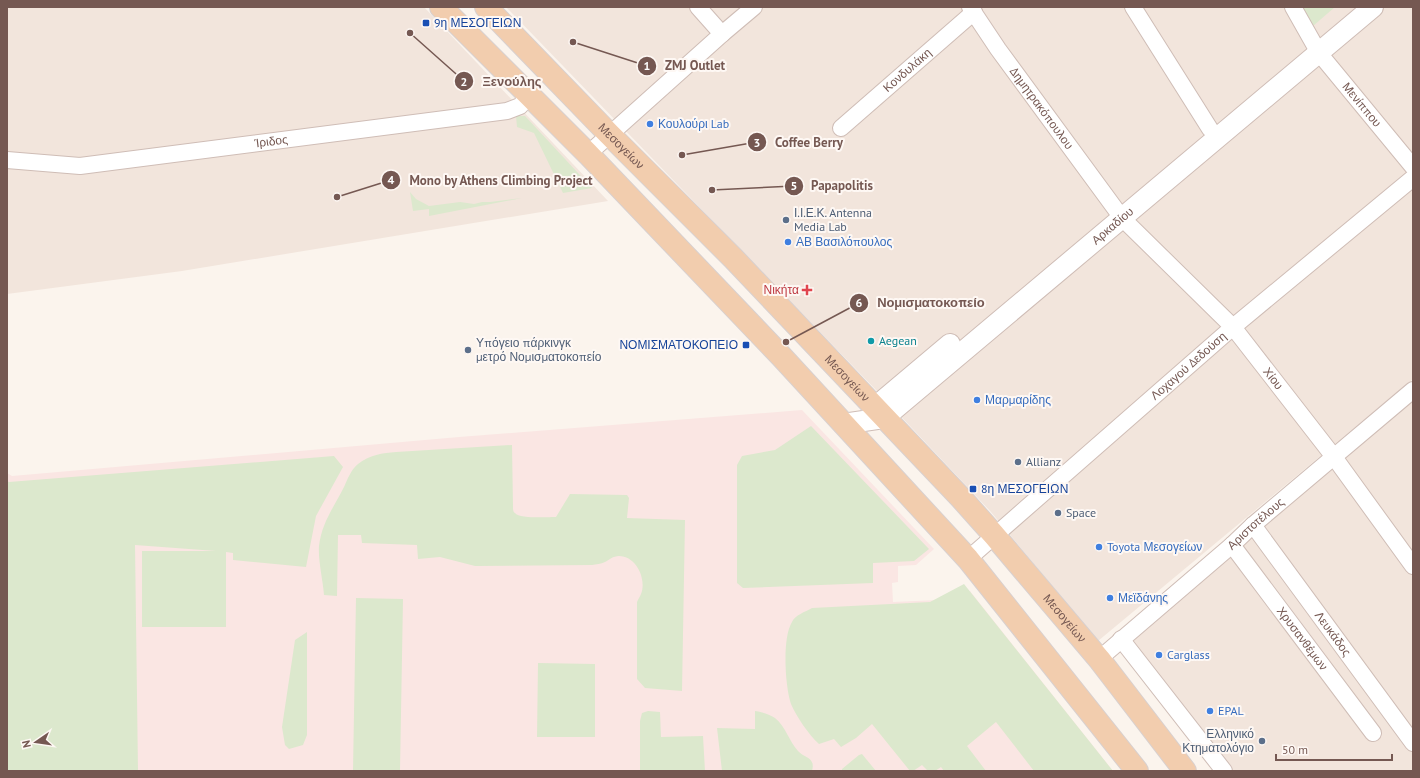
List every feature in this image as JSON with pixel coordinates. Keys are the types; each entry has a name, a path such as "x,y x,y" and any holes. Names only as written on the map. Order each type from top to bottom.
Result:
{"main road":[{"path":"441,7 588,154 781,356 968,559 1137,771"},
{"name":"Μεσογείων","path":"486,7 609,134 733,258 994,535 1099,659 1185,771"}],"street":[{"path":"698,7 722,34"},
{"path":"588,154 754,7"},
{"path":"1133,7 1210,129"},
{"name":"Μενίππου","path":"1293,7 1316,48 1413,167"},
{"name":"Αρκαδίου","path":"879,413 1316,48 1357,7"},
{"name":"Αρκαδίου","path":"1118,212 1210,129 1316,48 1373,7"},
{"name":"Κονδυλάκη","path":"841,128 972,10"},
{"name":"Δημητρακόπουλου","path":"972,10 998,49 1118,212"},
{"name":"Ίριδος","path":"7,160 80,166 507,111 520,106 530,95"},
{"name":"Λοχαγού Δεδούση","path":"968,559 1233,327 1413,178"},
{"name":"Χίου","path":"1118,212 1233,327 1334,457 1413,566"},
{"name":"Αριστοτέλους","path":"1099,659 1232,545 1253,525 1413,390"},
{"path":"843,424 879,413"},
{"name":"Λευκάδος","path":"1253,525 1413,743"},
{"name":"Χρυσανθέμων","path":"1232,545 1373,732"},
{"path":"1121,639 1224,771"}],"shaded area":[{"path":"7,7 424,7 608,201 182,271 7,294"},
{"path":"506,7 1413,7 1413,379 1098,641 991,512 876,390"},
{"path":"1413,398 1413,771 1231,771 1127,639"},
{"path":"802,410 934,549 916,565 898,566 898,582 892,583 893,602 960,599 970,591 1113,771 7,771 7,473 12,476 459,437"}],"green space":[{"path":"1301,7 1335,7 1313,26"},
{"path":"516,116 525,116 592,188 563,193 534,133 517,127"},
{"path":"410,192 416,199 429,206 460,202 474,204 522,198 429,216 429,209 413,211"},
{"path":"811,426 929,549 914,561 873,563 873,583 743,588 737,583 737,465 742,456 775,450"},
{"path":"512,445 513,509 518,515 528,517 556,517 570,494 627,495 629,498 627,518 685,520 682,691 645,688 637,679 637,602 641,594 642,582 639,569 625,557 619,556 603,563 592,565 475,566 440,557 418,559 417,545 362,543 361,535 338,535 337,596 324,595 319,558 319,546 323,529 350,474 358,464 376,455 386,453"},
{"path":"334,456 343,467 316,516 306,567 233,560 233,553 226,552 226,627 142,627 142,551 216,551 135,545 138,771 7,771 7,481"},
{"path":"964,584 1113,771 1034,771 996,722 967,746 986,771 944,771 941,767 935,771 928,771 922,765 913,771 910,771 872,724 856,738 841,747 834,739 819,744 811,736 793,709 787,686 787,639 789,629 795,617 812,608 930,602"},
{"path":"356,598 403,599 400,771 353,771"},
{"path":"307,632 307,735 303,745 289,749 285,745 282,727 295,640"},
{"path":"538,663 595,664 595,737 537,737"},
{"path":"648,711 660,712 661,737 703,736 705,771 640,771 640,721 642,713"},
{"path":"755,711 770,715 779,722 798,751 811,760 813,766 812,771 722,771 717,728 755,729"},
{"path":"862,754 876,771 842,771 842,769"}],"place":[{"name":"9η ΜΕΣΟΓΕΙΩΝ","path":"426,23"},
{"name":"Ξενούλης","path":"410,33"},
{"name":"ZMJ Outlet","path":"573,42"},
{"name":"Κουλούρι Lab","path":"650,124"},
{"name":"Coffee Berry","path":"682,155"},
{"name":"Papapolitis","path":"712,190"},
{"name":"Mono by Athens Climbing Project","path":"337,197"},
{"name":"Ι.Ι.Ε.Κ. Antenna Media Lab","path":"786,220"},
{"name":"ΑΒ Βασιλόπουλος","path":"788,242"},
{"name":"Νικήτα","path":"807,290"},
{"name":"Aegean","path":"871,341"},
{"name":"Νομισματοκοπείο","path":"786,342"},
{"name":"ΝΟΜΙΣΜΑΤΟΚΟΠΕΙΟ","path":"746,345"},
{"name":"Υπόγειο πάρκινγκ μετρό Νομισματοκοπείο","path":"468,350"},
{"name":"Μαρμαρίδης","path":"977,400"},
{"name":"Allianz","path":"1018,462"},
{"name":"8η ΜΕΣΟΓΕΙΩΝ","path":"973,489"},
{"name":"Space","path":"1058,513"},
{"name":"Toyota Μεσογείων","path":"1099,547"},
{"name":"Μεϊδάνης","path":"1110,598"},
{"name":"Carglass","path":"1159,655"},
{"name":"EPAL","path":"1210,711"},
{"name":"Ελληνικό Κτηματολόγιο","path":"1262,741"}]}
